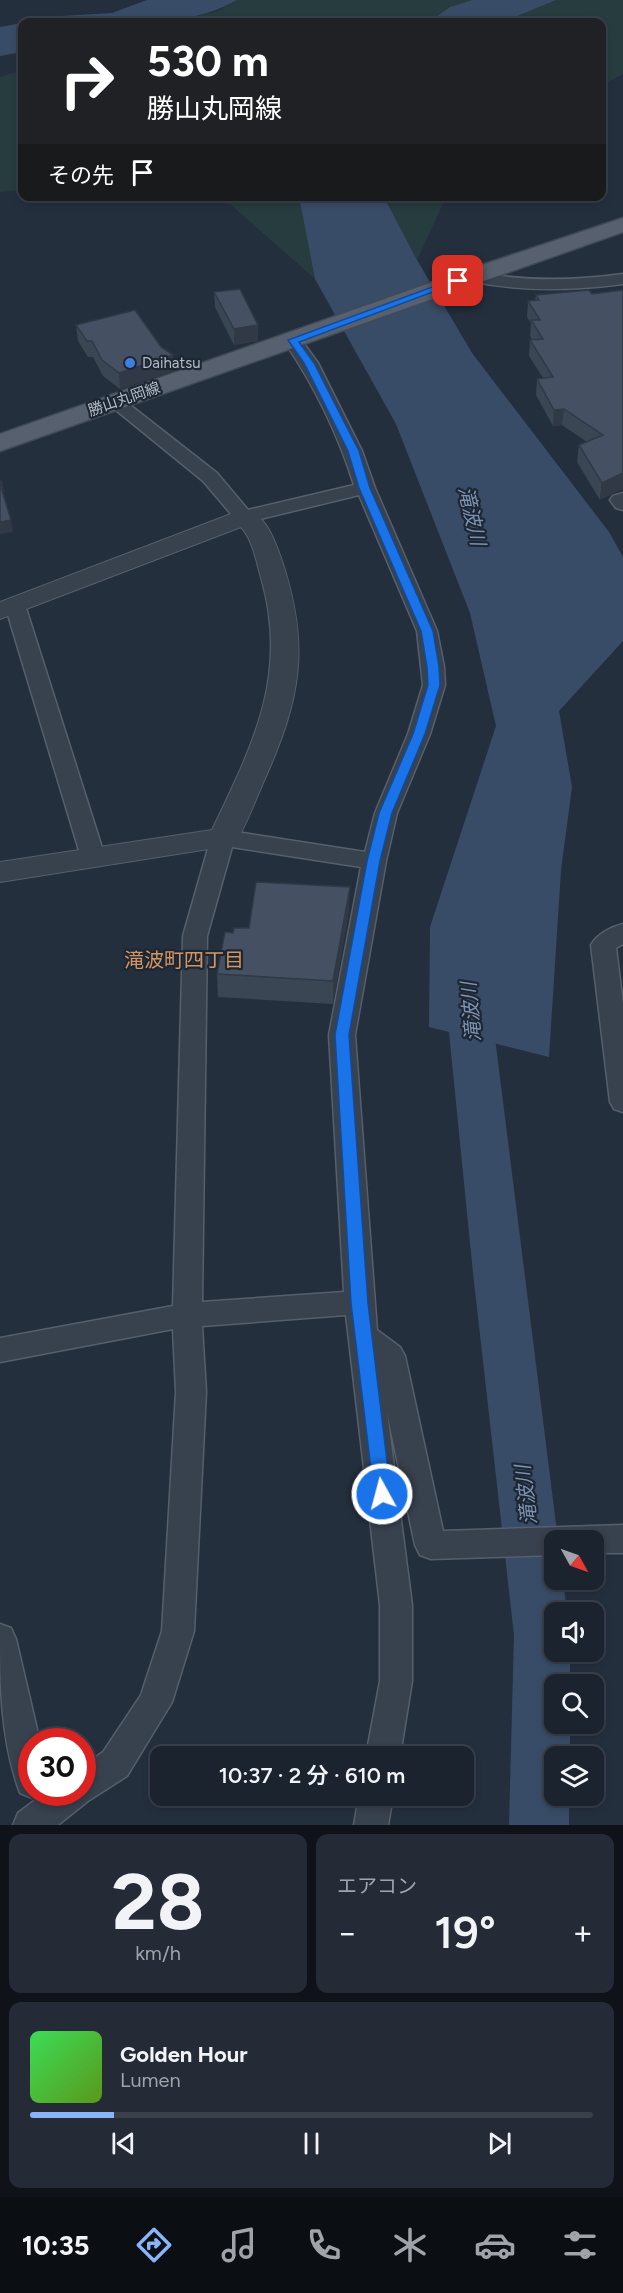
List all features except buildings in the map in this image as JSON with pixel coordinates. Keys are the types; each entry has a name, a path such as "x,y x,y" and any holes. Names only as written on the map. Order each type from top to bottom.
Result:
{"main road":[{"name":"勝山丸岡線","path":"0,443 443,286 623,225"}],"street":[{"path":"472,276 519,285 599,283 623,279"},
{"path":"297,339 354,451 365,488 427,631 434,685 419,734 386,813 374,861 342,1035 359,1303 396,1605 396,1681 385,1746"},
{"path":"96,1777 115,1764 155,1702 178,1631 191,1392 187,1314 195,936 222,838 272,730 287,653 278,586 257,531 210,477 115,402"},
{"path":"93,856 8,608 244,517 365,488"},
{"path":"623,499 620,500 623,504"},
{"path":"0,872 222,838 374,861"},
{"path":"623,932 603,945 623,1102"},
{"path":"0,1350 187,1314 359,1303"},
{"path":"364,1337 390,1356 431,1545 544,1541"},
{"path":"604,1539 623,1539"},
{"path":"0,1639 20,1728"},
{"path":"371,1825 374,1806"}],"green space":[{"path":"237,0 472,0 450,7 435,18 188,18 218,11"},
{"path":"556,0 623,0 623,74 606,83 606,18 513,18"},
{"path":"18,71 18,190 0,192 0,77"},
{"path":"214,201 300,201 315,279 231,205"},
{"path":"386,201 444,201 417,260"}],"water":[{"path":"147,0 237,0 189,18 49,18 112,13"},
{"path":"472,0 556,0 513,18 435,18 450,7"},
{"path":"18,24 18,53 0,56 0,27"},
{"path":"300,201 386,201 417,260 472,353 609,532 623,557 623,641 559,711 572,787 561,870 549,1057 429,1027 430,927 496,726 470,613 396,424 315,279"}],"waterway":[{"name":"滝波川","path":"466,982 498,1273 542,1635 539,1825"}],"place":[{"name":"Daihatsu","path":"130,363"}],"district":[{"name":"滝波町四丁目","path":"184,960"}],"route":[{"path":"382,1494 359,1303 342,1035 374,861 386,813 419,734 434,685 433,667 427,631 365,488 354,451 309,363 293,340 458,281"}]}
